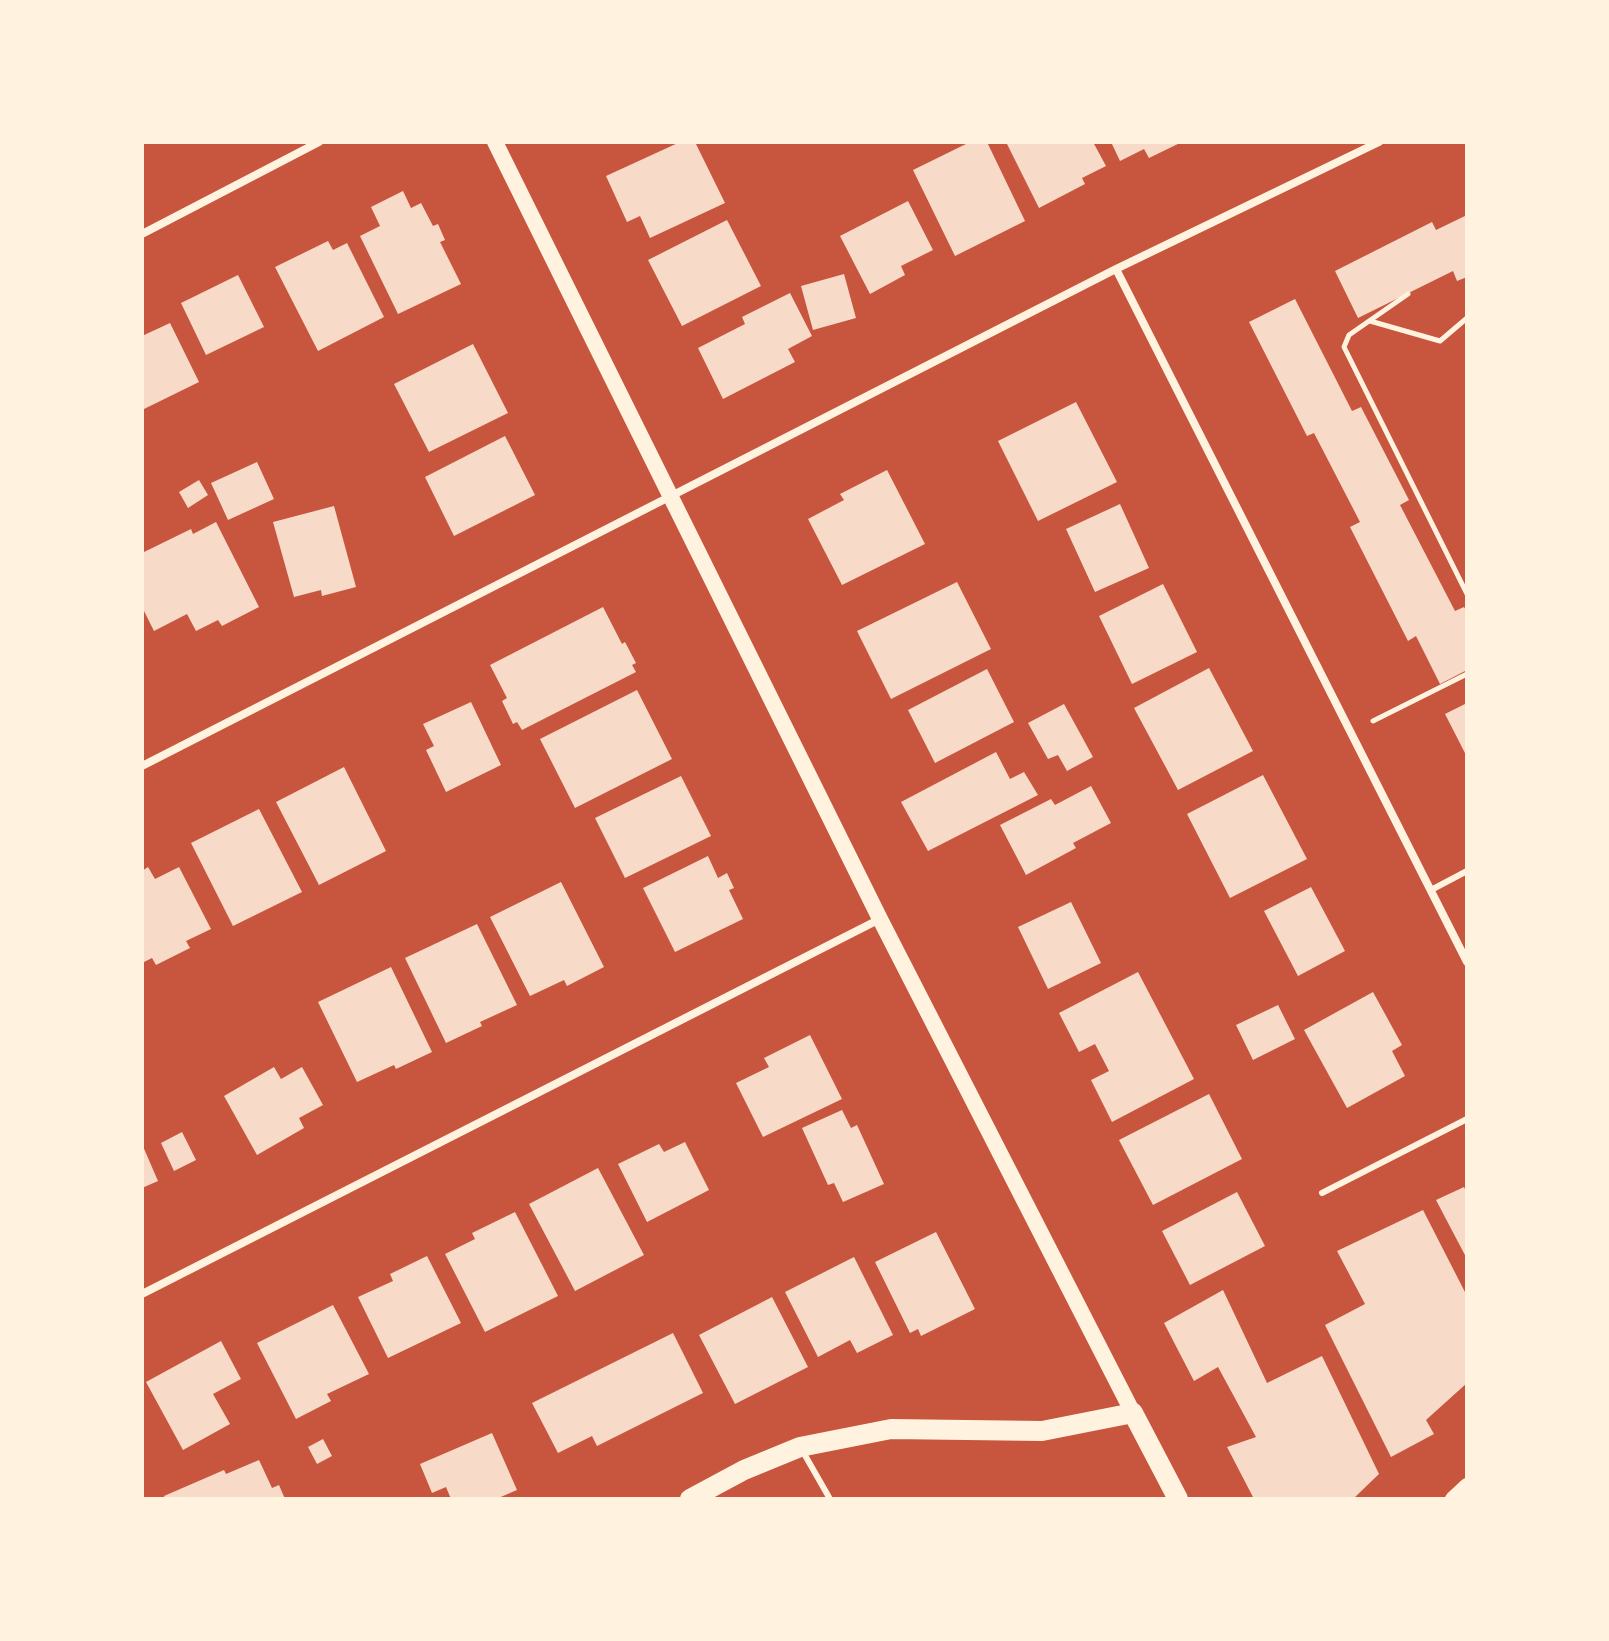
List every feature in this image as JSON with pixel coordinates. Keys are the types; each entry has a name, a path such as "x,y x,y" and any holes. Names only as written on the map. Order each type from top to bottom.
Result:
{"main road":[{"path":"495,142 880,919 1178,1499"},
{"path":"690,1499 744,1470 800,1447 891,1429 1042,1431 1133,1413"},
{"path":"1453,1499 1467,1486"}],"street":[{"path":"142,234 319,142"},
{"path":"142,766 1116,269 1379,142"},
{"path":"1116,269 1467,962"},
{"path":"142,1294 880,919"}],"lane":[{"path":"1431,890 1467,871"},
{"path":"1322,1193 1467,1119"},
{"path":"800,1447 830,1499"}],"path":[{"path":"1408,294 1349,335 1344,347 1467,594"},
{"path":"1369,321 1440,341 1467,318"},
{"path":"1351,732 1467,674"}],"building":[{"path":"680,142 695,142 725,203 650,238 640,216 627,222 606,176"},
{"path":"970,142 987,142 1025,221 955,256 913,170"},
{"path":"1006,142 1093,142 1106,166 1082,178 1085,184 1039,208"},
{"path":"1111,142 1182,142 1149,158 1144,149 1120,161"},
{"path":"403,191 411,208 421,203 433,226 438,224 445,240 440,242 461,284 398,314 360,236 380,226 371,207"},
{"path":"908,201 933,250 901,266 905,275 870,294 840,236"},
{"path":"1467,215 1467,277 1457,281 1453,271 1358,318 1335,271 1432,222 1436,230"},
{"path":"727,220 761,286 682,326 648,260"},
{"path":"328,241 333,250 347,243 384,317 318,351 275,267"},
{"path":"844,274 856,318 813,330 801,286"},
{"path":"238,275 264,327 206,355 181,303"},
{"path":"790,293 812,336 788,349 795,362 723,399 698,348 745,324 742,317"},
{"path":"1295,299 1352,411 1361,407 1409,500 1400,505 1455,611 1464,607 1467,612 1467,670 1440,684 1416,636 1408,641 1350,527 1360,522 1314,433 1307,436 1249,322"},
{"path":"170,323 199,382 142,410 142,336"},
{"path":"473,344 508,413 429,452 394,384"},
{"path":"1076,402 1117,482 1038,521 998,441"},
{"path":"505,436 535,495 454,536 425,477"},
{"path":"257,462 274,499 228,520 211,483"},
{"path":"887,470 925,544 842,585 808,519 844,500 840,494"},
{"path":"199,480 208,495 188,508 179,492"},
{"path":"1120,504 1149,568 1095,592 1066,529"},
{"path":"334,506 356,587 322,596 321,590 294,597 273,522"},
{"path":"216,522 259,607 222,626 218,620 196,631 187,614 154,631 142,607 142,553 191,529 193,534"},
{"path":"957,582 991,649 891,699 857,631"},
{"path":"1163,584 1197,652 1132,684 1099,616"},
{"path":"603,607 622,644 625,642 636,663 632,665 636,672 522,730 517,722 513,724 502,701 507,698 490,665"},
{"path":"1209,668 1253,751 1178,790 1134,708"},
{"path":"987,669 1014,722 935,763 908,710"},
{"path":"637,690 672,759 575,808 540,739"},
{"path":"471,702 501,765 446,792 426,750 434,746 423,724"},
{"path":"1467,703 1467,757 1445,714"},
{"path":"1064,704 1093,757 1067,771 1058,755 1048,759 1028,723"},
{"path":"996,752 1010,779 1024,772 1038,795 928,851 901,802"},
{"path":"344,767 386,851 319,885 276,802"},
{"path":"1263,775 1307,859 1230,898 1187,814"},
{"path":"681,776 711,836 625,878 595,818"},
{"path":"1091,786 1111,823 1073,843 1076,848 1026,875 1000,825 1051,799 1055,805"},
{"path":"259,809 302,892 233,926 191,843"},
{"path":"708,856 718,878 727,873 734,888 729,890 743,919 675,952 643,888"},
{"path":"148,867 155,879 179,867 211,929 186,941 190,948 156,965 152,958 142,963 142,871"},
{"path":"561,882 604,967 567,986 564,980 530,996 490,917"},
{"path":"1311,887 1345,951 1298,976 1264,911"},
{"path":"1071,902 1101,963 1048,989 1018,927"},
{"path":"477,924 517,1005 480,1022 482,1026 446,1043 405,958"},
{"path":"391,967 432,1052 396,1069 394,1065 357,1082 318,1002"},
{"path":"1138,972 1194,1079 1112,1122 1091,1080 1109,1071 1095,1044 1079,1052 1059,1013"},
{"path":"1373,992 1402,1045 1392,1051 1405,1076 1347,1108 1304,1030"},
{"path":"1278,1005 1295,1039 1253,1060 1236,1025"},
{"path":"810,1035 842,1099 763,1137 736,1083 769,1067 764,1058"},
{"path":"274,1067 281,1079 302,1067 323,1105 299,1118 304,1128 257,1155 224,1096"},
{"path":"1209,1094 1242,1159 1153,1205 1119,1140"},
{"path":"842,1110 851,1128 857,1125 884,1184 843,1202 834,1183 828,1185 802,1128"},
{"path":"182,1132 196,1160 174,1171 161,1143"},
{"path":"685,1142 709,1190 647,1222 618,1164 659,1144 664,1152"},
{"path":"142,1144 158,1181 142,1188"},
{"path":"598,1168 644,1255 575,1291 529,1204"},
{"path":"1464,1187 1467,1194 1467,1259 1436,1200"},
{"path":"1237,1192 1265,1246 1190,1285 1162,1231"},
{"path":"1423,1210 1467,1296 1467,1383 1426,1420 1434,1434 1391,1457 1325,1325 1365,1304 1337,1251"},
{"path":"515,1212 558,1296 485,1332 445,1254 475,1239 472,1233"},
{"path":"936,1232 975,1309 921,1336 918,1329 910,1333 875,1262"},
{"path":"427,1256 461,1323 388,1358 358,1297 393,1281 390,1274"},
{"path":"854,1257 893,1335 857,1353 850,1340 818,1357 785,1292"},
{"path":"1223,1290 1267,1383 1322,1356 1379,1474 1353,1499 1254,1499 1227,1447 1256,1437 1218,1367 1194,1381 1164,1323"},
{"path":"772,1297 808,1367 735,1404 699,1335"},
{"path":"333,1305 369,1374 327,1394 331,1401 296,1419 257,1343"},
{"path":"673,1333 703,1393 597,1446 592,1436 558,1453 532,1403"},
{"path":"221,1341 241,1379 213,1394 230,1424 183,1450 146,1382"},
{"path":"492,1433 517,1490 496,1499 451,1499 446,1487 432,1493 420,1464"},
{"path":"323,1439 332,1456 317,1464 308,1447"},
{"path":"259,1460 272,1488 279,1485 285,1499 165,1499 164,1496 224,1470 226,1474"}]}
